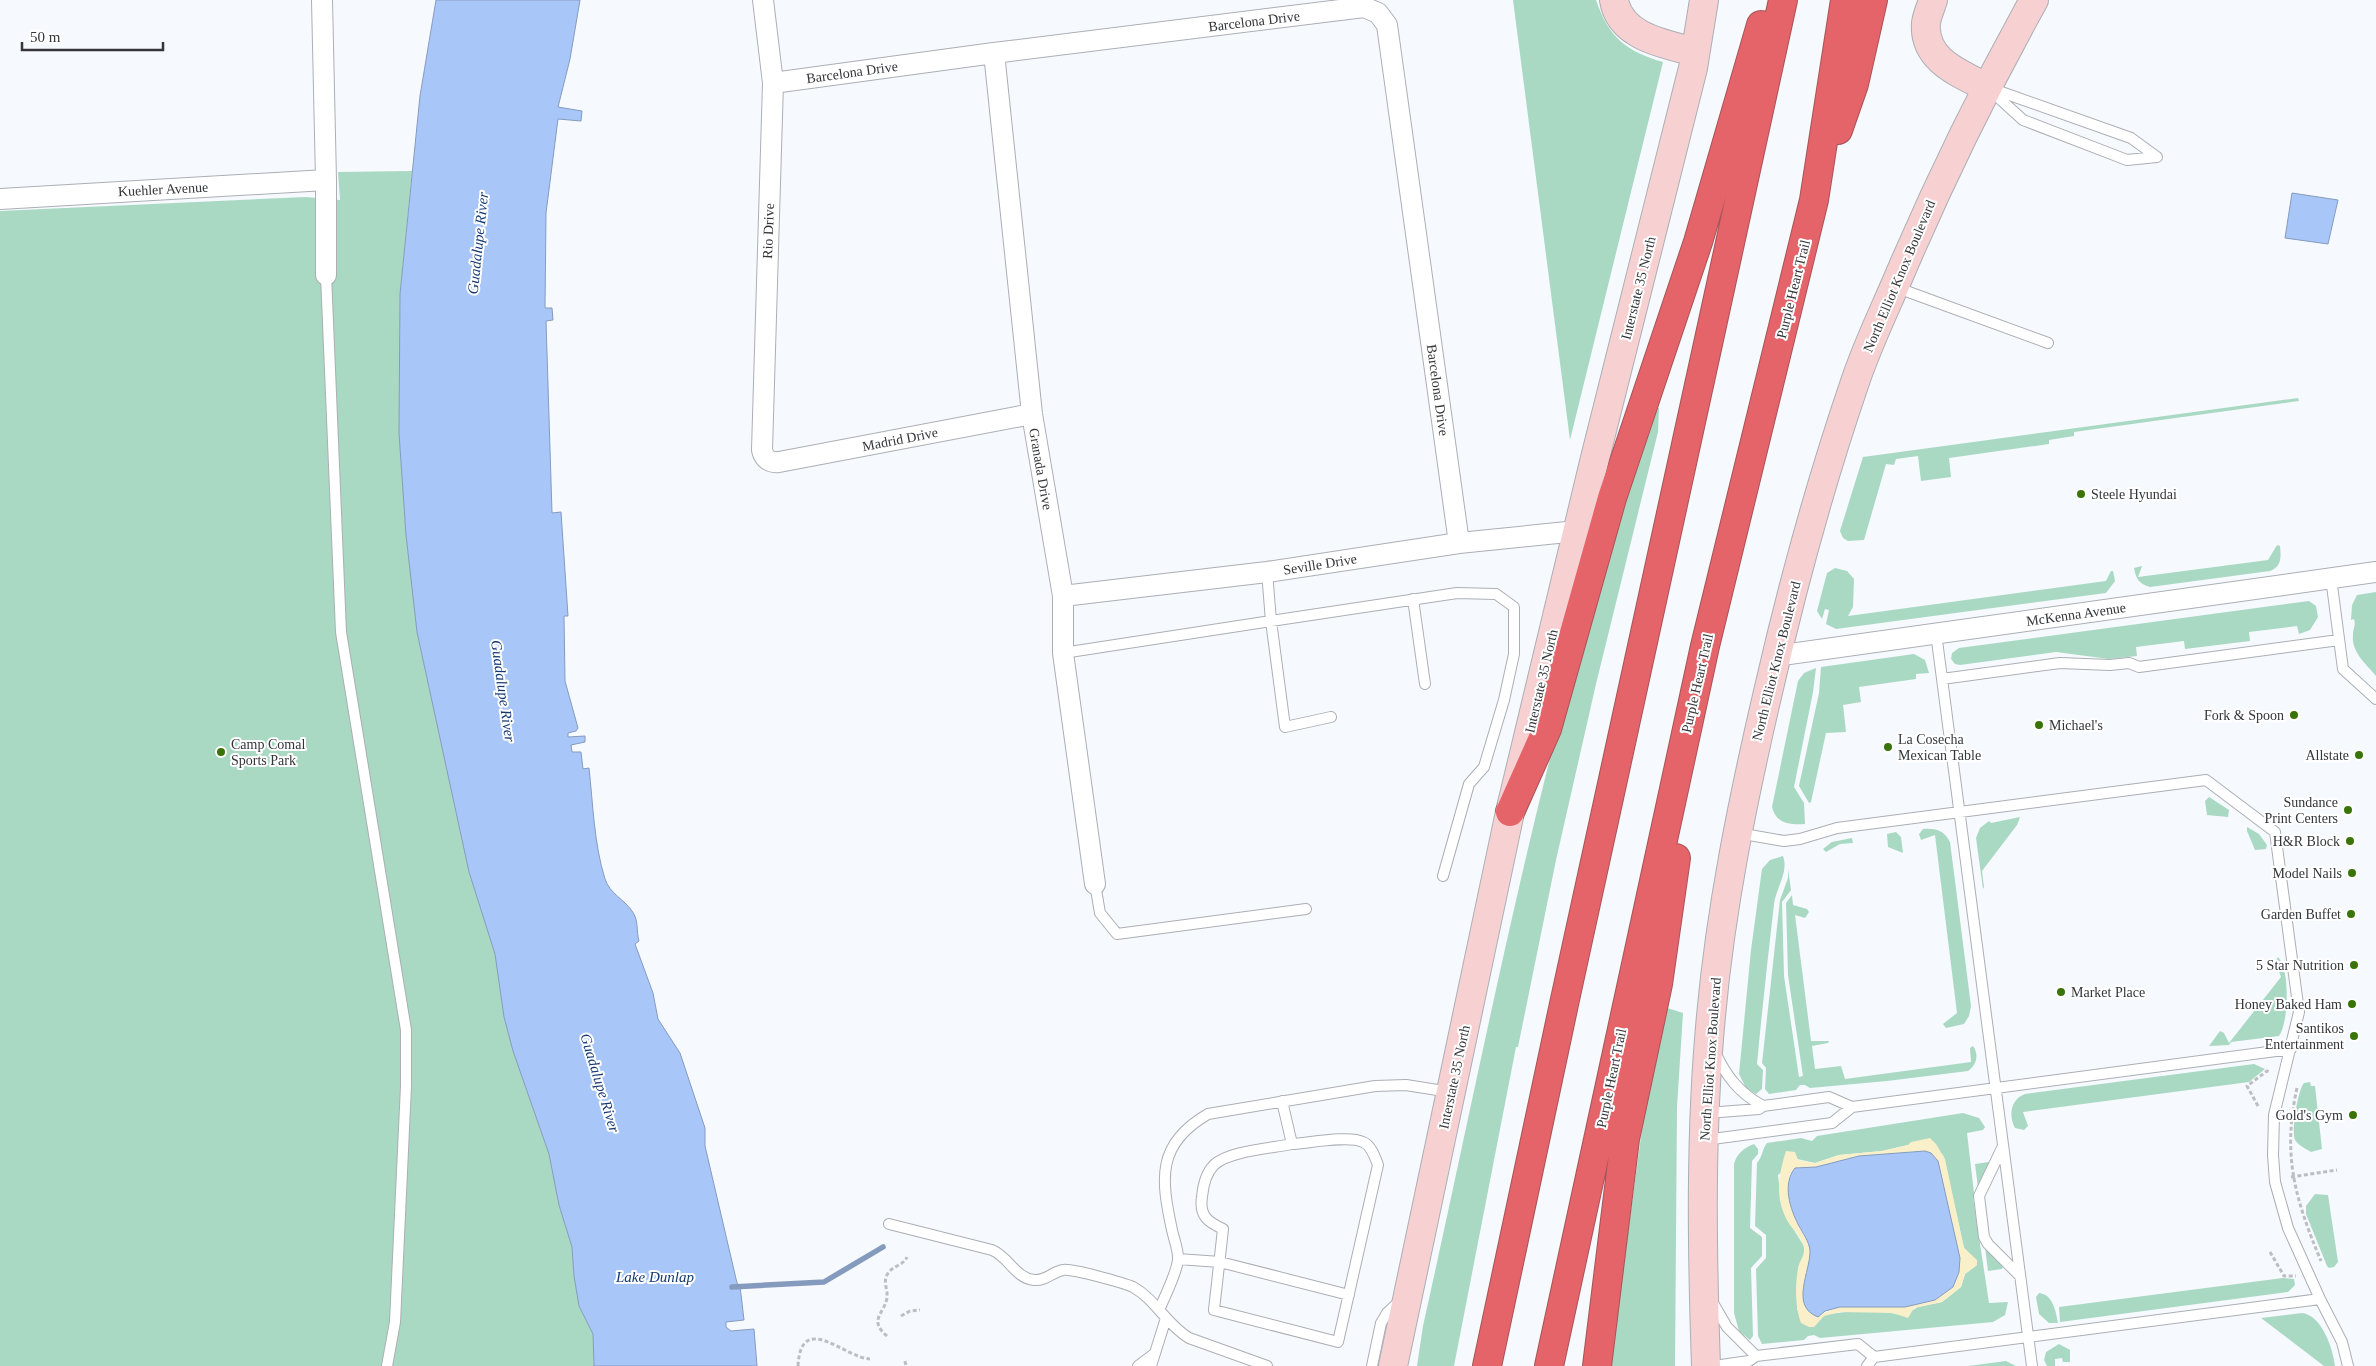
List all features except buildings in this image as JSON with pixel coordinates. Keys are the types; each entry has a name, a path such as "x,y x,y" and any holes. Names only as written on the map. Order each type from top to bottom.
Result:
{"highway":[{"path":"1510,812 1547,729 1612,498 1698,242 1769,0"},
{"path":"1487,1366 1783,0"},
{"name":"Purple Heart Trail","path":"1549,1366 1705,646 1814,200 1845,0"},
{"path":"1814,200 1854,84 1873,0"},
{"path":"1597,1366 1625,1139 1658,984 1705,646"}],"main road":[{"path":"1614,0 1624,21 1639,34 1695,52"},
{"name":"Interstate 35 North","path":"1393,1366 1510,812 1577,531 1693,68 1704,0"},
{"path":"1933,0 1926,24 1931,50 1948,68 1986,87"},
{"name":"North Elliot Knox Boulevard","path":"1706,1366 1703,1277 1705,1127 1709,1038 1720,935 1737,833 1776,656 1807,538 1856,380 1931,201 1986,87 2034,0"}],"street":[{"path":"322,0 326,274"},
{"name":"Rio Drive","path":"763,0 773,83 762,450 768,460"},
{"name":"Barcelona Drive","path":"773,83 994,52 1364,7 1372,9 1384,19 1387,25 1459,543"},
{"name":"Granada Drive","path":"994,52 1032,414 1063,596 1063,653 1096,884"},
{"name":"Kuehler Avenue","path":"0,199 326,180"},
{"name":"Madrid Drive","path":"768,460 779,462 1032,414"},
{"name":"Seville Drive","path":"1063,596 1267,572 1459,543 1577,531"},
{"name":"McKenna Avenue","path":"1776,656 2376,572"}],"lane":[{"path":"1986,87 2132,138 2157,157 2126,160 2023,120 1986,87"},
{"path":"326,274 341,632 406,1030 406,1086 395,1322 387,1366"},
{"path":"1894,287 2048,343"},
{"path":"1267,572 1271,621 1285,727 1331,717"},
{"path":"2331,578 2343,669 2376,699"},
{"path":"1063,653 1457,593 1496,594 1514,607 1514,654 1504,700 1484,767 1469,784 1443,876"},
{"path":"1413,600 1425,684"},
{"path":"1936,633 2032,1366"},
{"path":"1942,679 2060,663 2110,665 2129,663 2140,667 2339,640"},
{"path":"1737,833 1776,840 1794,840 1837,828 2207,781 2275,832 2298,1000 2297,1026 2273,1122 2274,1176 2288,1228 2310,1279 2342,1342 2348,1366"},
{"path":"1096,884 1100,913 1116,934 1306,910"},
{"path":"1709,1038 1731,1081 1752,1100 1763,1106"},
{"path":"1705,1127 1832,1123 1852,1107 2290,1048"},
{"path":"1152,1366 1162,1314 1178,1259 1164,1180 1166,1161 1176,1142 1191,1124 1208,1114 1375,1086 1406,1085 1451,1092"},
{"path":"1705,1127 1763,1106 1829,1097 1852,1107"},
{"path":"1282,1101 1292,1144"},
{"path":"1352,1139 1364,1142 1373,1153 1378,1165 1338,1342 1214,1310 1220,1262 1223,1229 1208,1222 1203,1212 1201,1200 1205,1181 1214,1165 1227,1156 1292,1144 1352,1139"},
{"path":"2003,1147 1979,1196 1982,1228 1988,1244 2020,1276"},
{"path":"889,1224 992,1250 1002,1255 1018,1273 1034,1280 1046,1279 1055,1272 1067,1269 1128,1285 1143,1294 1178,1331 1194,1342 1267,1366"},
{"path":"1178,1259 1220,1262 1349,1295"},
{"path":"1703,1277 1721,1319 1734,1335 1756,1356"},
{"path":"1372,1366 1384,1317 1407,1296"},
{"path":"1867,1366 1874,1357 2320,1299"},
{"path":"1714,1366 1749,1361 1756,1356 1858,1344 1874,1357"},
{"path":"1138,1366 1155,1354"}],"path":[{"path":"2258,1106 2248,1086 2267,1071 2301,1074 2292,1119 2292,1177 2303,1217 2322,1263"},
{"path":"2274,1176 2292,1177 2337,1170"},
{"path":"2270,1252 2284,1276 2310,1279"},
{"path":"886,1336 878,1327 877,1320 887,1297 887,1275 892,1269 905,1262 907,1257"},
{"path":"901,1316 910,1311 920,1310"},
{"path":"798,1366 801,1351 805,1344 816,1338 828,1340 849,1353 870,1359"},
{"path":"905,1361 906,1366"}],"green space":[{"path":"1513,0 1596,0 1607,24 1620,41 1639,53 1663,62 1570,440"},
{"name":"Camp Comal Sports Park","path":"412,171 400,294 399,433 406,535 417,632 469,872 495,954 504,1017 513,1051 549,1154 559,1205 572,1247 579,1306 593,1334 594,1366 0,1366 0,211 305,197 340,200 338,172"},
{"path":"2298,398 2299,401 2074,432 2074,436 2049,440 2049,444 1949,458 1951,477 1921,481 1918,456 1896,459 1894,465 1886,464 1864,540 1848,541 1843,538 1840,531 1863,457"},
{"path":"1656,407 1659,408 1658,432 1596,684 1556,860 1518,1047 1516,1047 1454,1366 1417,1366 1423,1326 1532,830 1592,601"},
{"path":"2277,545 2280,546 2280,561 2277,567 2270,571 2150,587 2139,580 2134,568 2142,566 2138,577 2268,560"},
{"path":"1835,568 1847,571 1854,579 1853,607 1848,616 2106,581 2111,571 2113,571 2115,581 2106,593 1836,629 1826,624 1829,610 1825,609 1822,619 1817,611 1827,573"},
{"path":"2376,592 2376,676 2354,647 2355,621 2354,619 2351,620 2352,605 2357,595"},
{"path":"2309,601 2316,606 2318,617 2310,630 2299,634 2297,626 2249,632 2250,641 2185,649 2184,641 2136,647 2137,656 2109,659 2056,652 1960,665 1955,664 1951,659 1952,653 1959,648"},
{"path":"1914,654 1925,660 1929,673 1916,674 1916,679 1859,687 1861,702 1843,705 1846,732 1826,733 1811,802 1809,803 1799,786 1819,693 1821,667"},
{"path":"1816,668 1794,787 1804,803 1805,824 1789,824 1777,817 1772,807 1798,681 1804,673"},
{"path":"2209,797 2229,810 2228,817 2207,815 2205,801"},
{"path":"2020,817 2017,825 1982,871 1983,889 1976,838 1980,828 1989,821 1991,823"},
{"path":"2247,827 2259,834 2267,845 2266,849 2255,850"},
{"path":"1923,829 1939,831 1950,842 1971,1006 1969,1016 1964,1024 1946,1028 1943,1024 1957,1013 1935,835 1921,840 1919,834"},
{"path":"1896,832 1901,837 1903,853 1888,847 1887,834"},
{"path":"1852,838 1853,843 1840,844 1826,852 1823,849 1832,842"},
{"path":"1783,856 1783,874 1774,904 1757,1064 1763,1070 1762,1089 1756,1094 1746,1088 1739,1074 1751,950 1762,869 1770,860"},
{"path":"1788,869 1791,890 1782,902 1784,976 1799,1077 1803,1076 1788,975 1786,903 1792,895 1793,905 1807,909 1809,912 1805,918 1795,915 1811,1041 1829,1041 1828,1043 1812,1046 1815,1069 1841,1066 1845,1079 1971,1062 1970,1048 1973,1046 1976,1056 1975,1063 1971,1069 1968,1071 1887,1081 1810,1088 1800,1085 1796,1090 1769,1094 1765,1089 1766,1068 1762,1063 1780,900 1788,878"},
{"path":"2278,957 2285,972 2287,996 2285,1019 2279,1036 2231,1042 2229,1045 2209,1046 2220,1031 2224,1033 2229,1043 2281,977 2275,961"},
{"path":"1664,1007 1683,1013 1677,1107 1675,1366 1610,1366 1645,1107"},
{"path":"2254,1064 2265,1069 2249,1082 2023,1112 2028,1126 2024,1130 2015,1128 2013,1123 2012,1108 2020,1096 2025,1094"},
{"path":"2310,1082 2311,1086 2315,1086 2322,1149 2311,1152 2300,1145 2294,1136 2297,1102 2304,1083"},
{"path":"1963,1113 1979,1118 1985,1127 1983,1130 1967,1133 1973,1198 1989,1303 2008,1302 2005,1315 1993,1322 1820,1338 1814,1335 1808,1336 1804,1340 1762,1344 1758,1336 1756,1269 1766,1258 1766,1235 1755,1226 1757,1163 1767,1143 1801,1138 1812,1141 1817,1136","holes":["1908,1145 1943,1155 1964,1248 1976,1260 1977,1265 1965,1274 1961,1287 1942,1302 1918,1307 1903,1316 1866,1311 1846,1312 1826,1315 1803,1324 1797,1309 1798,1270 1804,1255 1804,1246 1787,1219 1781,1202 1778,1175 1797,1159 1815,1163 1839,1155 1882,1151"]},
{"path":"1754,1144 1758,1149 1758,1154 1752,1161 1750,1228 1762,1237 1762,1256 1751,1268 1753,1336 1750,1340 1739,1331 1734,1313 1734,1164 1741,1151"},
{"path":"1990,1163 1978,1188 1975,1164"},
{"path":"2315,1194 2328,1195 2338,1262 2334,1267 2329,1268 2327,1266 2306,1214 2306,1206"},
{"path":"1985,1247 2003,1266 2002,1269 1988,1271"},
{"path":"2283,1278 2294,1279 2295,1285 2288,1292 2060,1322 2059,1307"},
{"path":"2039,1293 2044,1294 2051,1300 2058,1323 2049,1323 2039,1314 2036,1297"},
{"path":"2302,1313 2309,1315 2321,1326 2329,1342 2335,1366 2324,1366 2261,1318"},
{"path":"2059,1344 2070,1350 2070,1362 2063,1362 2062,1358 2055,1359 2055,1366 2047,1366 2044,1360 2046,1352"},
{"path":"2006,1361 2016,1366 1968,1366"}],"sand":[{"path":"1930,1138 1945,1159 1964,1248 1977,1260 1977,1265 1965,1274 1961,1287 1942,1302 1914,1308 1908,1318 1893,1313 1840,1312 1824,1316 1814,1327 1801,1323 1796,1289 1798,1269 1804,1254 1804,1248 1785,1216 1779,1188 1786,1151 1795,1152 1798,1160 1815,1163 1839,1155 1882,1151 1908,1145 1911,1142","holes":["1925,1151 1931,1153 1938,1161 1960,1258 1953,1287 1935,1300 1905,1307 1840,1307 1815,1316 1804,1300 1803,1292 1810,1250 1792,1207 1788,1186 1790,1174 1804,1167 1816,1167 1859,1156"]}],"water":[{"name":"Lake Dunlap","path":"436,0 580,0 570,59 558,107 582,111 581,121 558,119 546,213 545,308 552,308 553,320 546,321 552,513 561,512 568,616 564,616 565,681 578,728 576,731 568,733 568,737 585,736 585,742 571,745 572,752 581,752 583,769 589,768 596,838 601,866 610,889 634,914 639,941 635,944 653,993 658,1019 680,1053 705,1128 705,1146 737,1283 740,1286 744,1320 726,1322 726,1327 731,1331 754,1329 757,1366 594,1366 593,1334 579,1306 572,1247 559,1205 549,1154 513,1051 504,1017 495,954 469,872 417,632 406,535 399,433 400,294 420,96"},
{"path":"2292,193 2338,200 2328,244 2285,238"},
{"path":"1925,1151 1931,1153 1938,1161 1960,1258 1959,1272 1953,1287 1935,1300 1905,1307 1840,1307 1825,1311 1818,1317 1809,1312 1803,1297 1810,1250 1790,1204 1788,1189 1791,1174 1795,1168 1816,1167 1859,1156"}],"waterway":[{"path":"732,1287 824,1282 883,1247"}],"place":[{"name":"Steele Hyundai","path":"2081,494"},
{"name":"Fork & Spoon","path":"2294,715"},
{"name":"Michael's","path":"2039,725"},
{"name":"La Cosecha Mexican Table","path":"1888,747"},
{"name":"Camp Comal Sports Park","path":"221,752"},
{"name":"Allstate","path":"2359,755"},
{"name":"Sundance Print Centers","path":"2348,810"},
{"name":"H&R Block","path":"2350,841"},
{"name":"Model Nails","path":"2352,873"},
{"name":"Garden Buffet","path":"2351,914"},
{"name":"5 Star Nutrition","path":"2354,965"},
{"name":"Market Place","path":"2061,992"},
{"name":"Honey Baked Ham","path":"2352,1004"},
{"name":"Santikos Entertainment","path":"2354,1036"},
{"name":"Gold's Gym","path":"2353,1115"}],"water label":[{"name":"Guadalupe River","path":"478,243"},
{"name":"Guadalupe River","path":"503,691"},
{"name":"Guadalupe River","path":"600,1083"}]}
